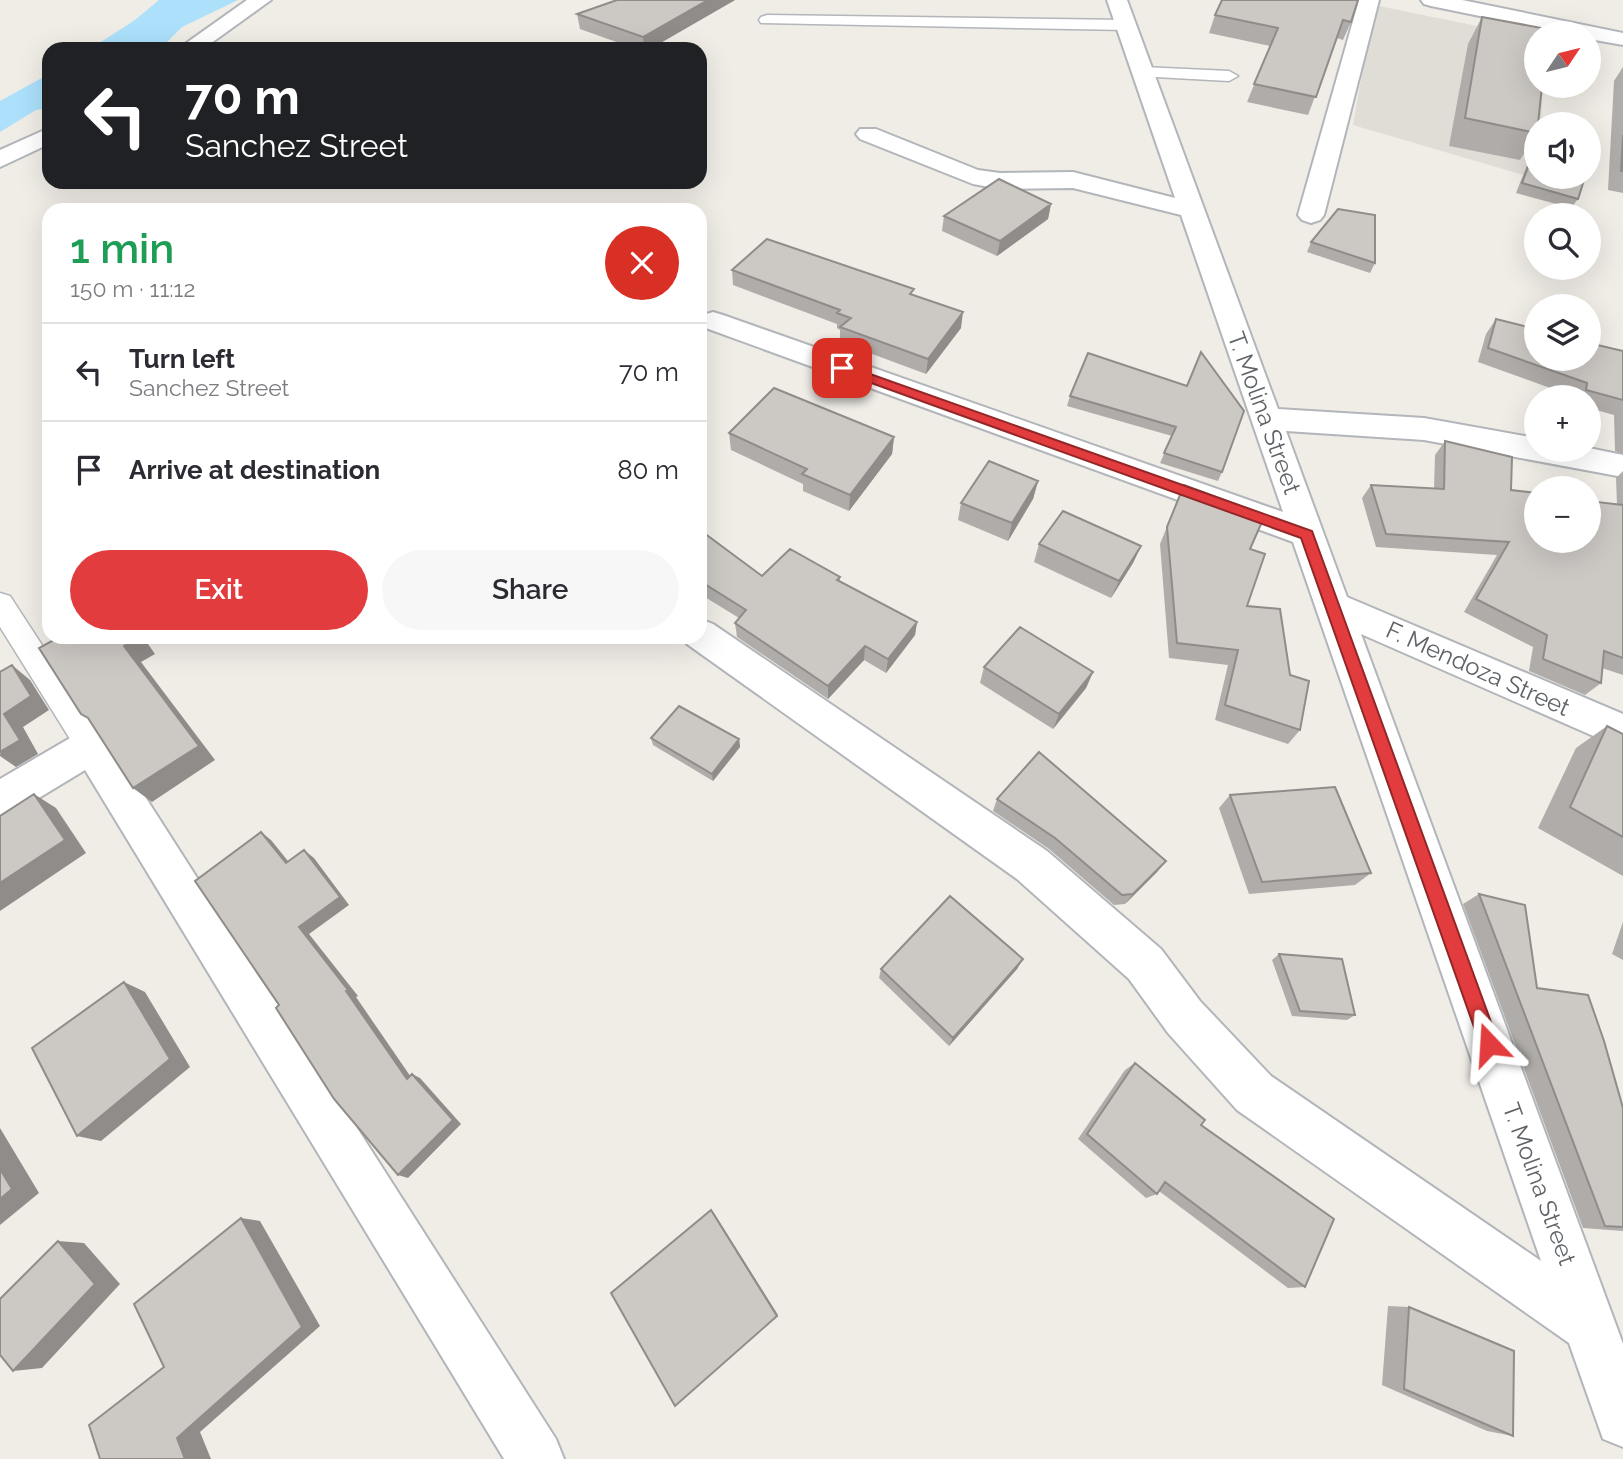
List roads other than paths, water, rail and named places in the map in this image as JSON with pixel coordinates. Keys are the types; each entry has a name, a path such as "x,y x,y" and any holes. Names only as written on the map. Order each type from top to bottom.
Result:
{"street":[{"path":"199,42 261,0"},
{"path":"1311,215 1369,0"},
{"path":"1430,0 1623,39"},
{"name":"T. Molina Street","path":"1121,13 1307,534 1606,1336 1623,1419"},
{"path":"868,134 973,177 1000,181 1073,180 1191,210"},
{"path":"0,160 42,139"},
{"path":"713,321 1307,534"},
{"path":"1266,419 1424,429 1524,447"},
{"path":"1601,462 1623,466"},
{"name":"F. Mendoza Street","path":"1334,606 1623,732"},
{"path":"707,639 1032,865 1144,964 1184,1017 1254,1093 1606,1336"},
{"path":"0,800 91,746 536,1459"}],"lane":[{"path":"767,20 1121,13"},
{"path":"1143,72 1229,76"},
{"path":"0,604 91,746"}],"water":[{"path":"159,0 238,0 182,27 167,42 101,42 135,20"},
{"path":"42,78 42,109 0,132 0,101"}]}
